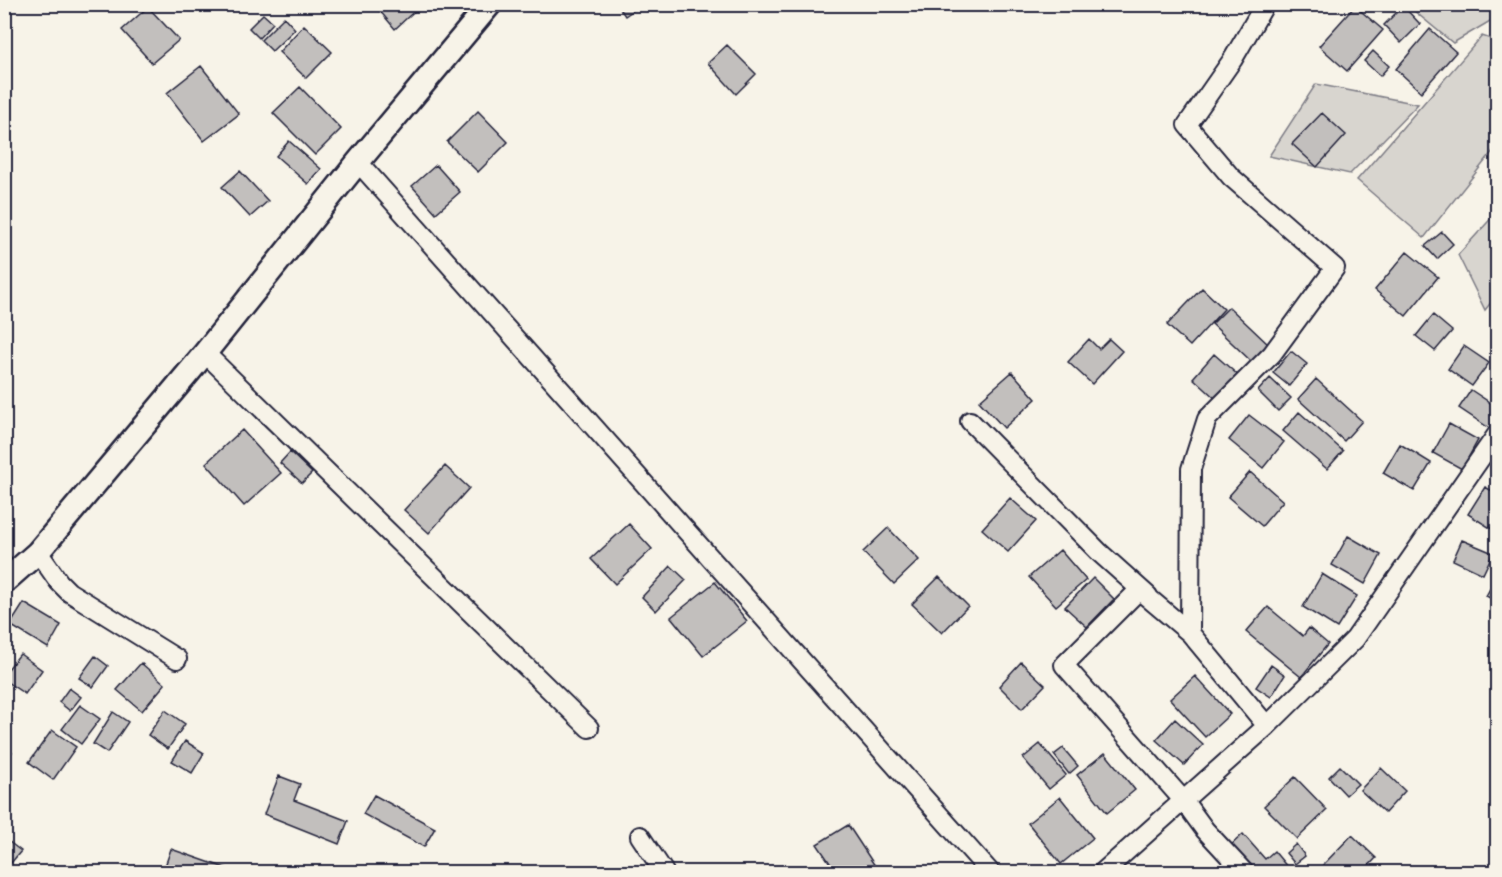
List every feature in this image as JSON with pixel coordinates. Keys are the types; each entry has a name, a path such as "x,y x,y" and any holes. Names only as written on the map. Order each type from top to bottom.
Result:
{"street":[{"path":"4,582 38,552 205,353 358,162 490,4"},
{"path":"1190,633 1191,469 1207,419 1272,354 1335,268 1231,177 1187,125 1233,59 1265,4"},
{"path":"358,162 990,873"},
{"path":"205,353 589,728"},
{"path":"970,421 1100,553 1190,633 1267,726"},
{"path":"1103,873 1267,726 1355,639 1497,433"},
{"path":"38,552 69,592 177,658"},
{"path":"1190,633 1138,590 1065,665 1244,873"},
{"path":"640,836 664,873"}],"shaded area":[{"path":"1407,5 1497,5 1497,17 1453,43"},
{"path":"1482,36 1497,41 1497,146 1424,238 1357,180"},
{"path":"1316,84 1418,104 1350,174 1269,156"},
{"path":"1497,212 1497,295 1485,310 1458,255"}],"building":[{"path":"374,4 422,4 395,29"},
{"path":"617,4 642,4 625,16"},
{"path":"1355,6 1383,30 1347,71 1319,46"},
{"path":"1403,6 1420,24 1401,43 1384,25"},
{"path":"148,7 179,40 152,63 122,30"},
{"path":"263,14 273,23 259,38 249,28"},
{"path":"284,17 295,29 272,51 261,40"},
{"path":"304,25 332,52 306,78 279,52"},
{"path":"1430,29 1456,52 1421,92 1396,69"},
{"path":"727,45 756,74 736,94 708,63"},
{"path":"1373,51 1389,66 1380,76 1364,61"},
{"path":"201,66 239,114 204,141 167,93"},
{"path":"300,87 341,129 315,155 273,113"},
{"path":"478,111 508,142 478,172 447,142"},
{"path":"1322,113 1346,135 1317,167 1292,144"},
{"path":"289,141 321,169 308,184 276,156"},
{"path":"436,165 460,192 436,213 412,186"},
{"path":"240,171 268,201 250,217 222,187"},
{"path":"1442,232 1453,244 1437,259 1425,246"},
{"path":"1407,252 1438,277 1406,316 1375,290"},
{"path":"1202,288 1224,309 1190,346 1167,325"},
{"path":"1229,307 1270,346 1253,363 1212,324"},
{"path":"1433,315 1452,331 1435,351 1416,336"},
{"path":"1089,339 1099,349 1109,339 1122,351 1092,384 1068,362"},
{"path":"1464,346 1489,363 1472,386 1448,369"},
{"path":"1291,351 1307,364 1289,386 1273,373"},
{"path":"1214,354 1239,376 1217,400 1193,378"},
{"path":"1012,372 1036,399 1004,428 979,401"},
{"path":"1270,378 1291,398 1278,411 1258,391"},
{"path":"1316,379 1362,421 1344,441 1298,399"},
{"path":"1471,390 1498,408 1498,415 1489,428 1459,408"},
{"path":"1299,412 1343,451 1327,469 1283,431"},
{"path":"1249,415 1284,442 1263,468 1229,440"},
{"path":"1449,424 1478,440 1462,469 1433,453"},
{"path":"242,430 281,473 244,506 206,463"},
{"path":"1400,444 1431,463 1414,491 1383,473"},
{"path":"290,452 312,473 302,483 280,463"},
{"path":"445,466 469,488 429,533 404,510"},
{"path":"1250,472 1283,501 1262,526 1228,497"},
{"path":"1485,487 1498,494 1498,533 1468,514"},
{"path":"1010,498 1036,521 1008,552 982,529"},
{"path":"629,524 652,549 615,584 591,559"},
{"path":"888,528 919,560 894,584 863,552"},
{"path":"1348,536 1381,555 1365,584 1332,565"},
{"path":"1462,540 1493,553 1483,574 1453,560"},
{"path":"1060,550 1086,580 1056,606 1029,577"},
{"path":"671,566 686,580 656,611 642,597"},
{"path":"1322,574 1357,596 1337,628 1303,607"},
{"path":"1498,574 1498,602 1486,596"},
{"path":"939,577 968,606 942,633 912,604"},
{"path":"1093,578 1114,599 1087,627 1065,607"},
{"path":"715,582 747,621 703,656 671,617"},
{"path":"24,603 61,625 48,648 10,625"},
{"path":"1268,607 1303,636 1309,628 1328,644 1301,677 1246,632"},
{"path":"20,654 42,670 25,694 4,680 4,674"},
{"path":"95,656 108,666 93,687 79,678"},
{"path":"1021,662 1045,685 1022,709 999,686"},
{"path":"141,663 165,684 142,711 117,690"},
{"path":"1271,665 1285,675 1271,697 1256,687"},
{"path":"1195,676 1230,714 1205,737 1170,699"},
{"path":"69,688 81,697 70,711 59,702"},
{"path":"80,705 100,719 81,744 62,729"},
{"path":"165,710 185,724 168,749 148,735"},
{"path":"113,712 128,722 107,753 93,744"},
{"path":"1175,719 1203,745 1184,765 1156,740"},
{"path":"52,730 76,747 53,780 29,762"},
{"path":"185,741 204,753 192,773 172,761"},
{"path":"1040,744 1066,775 1049,789 1023,758"},
{"path":"4,746 12,752 4,762"},
{"path":"1063,748 1078,766 1069,774 1054,755"},
{"path":"1105,753 1135,790 1107,813 1077,775"},
{"path":"1340,766 1358,784 1346,795 1329,777"},
{"path":"1381,768 1405,791 1385,813 1360,790"},
{"path":"279,776 300,784 294,800 348,821 339,844 264,814"},
{"path":"1295,777 1327,810 1297,839 1264,806"},
{"path":"374,795 435,828 424,847 363,814"},
{"path":"1060,797 1093,838 1061,864 1028,823"},
{"path":"848,825 879,872 836,872 817,844"},
{"path":"1243,834 1265,859 1274,851 1288,868 1283,872 1253,872 1230,846"},
{"path":"1352,835 1376,858 1363,872 1331,872 1323,865"},
{"path":"4,838 21,851 11,863 4,858"},
{"path":"1296,844 1305,856 1295,864 1286,853"},
{"path":"171,849 231,870 230,872 163,872"}]}
